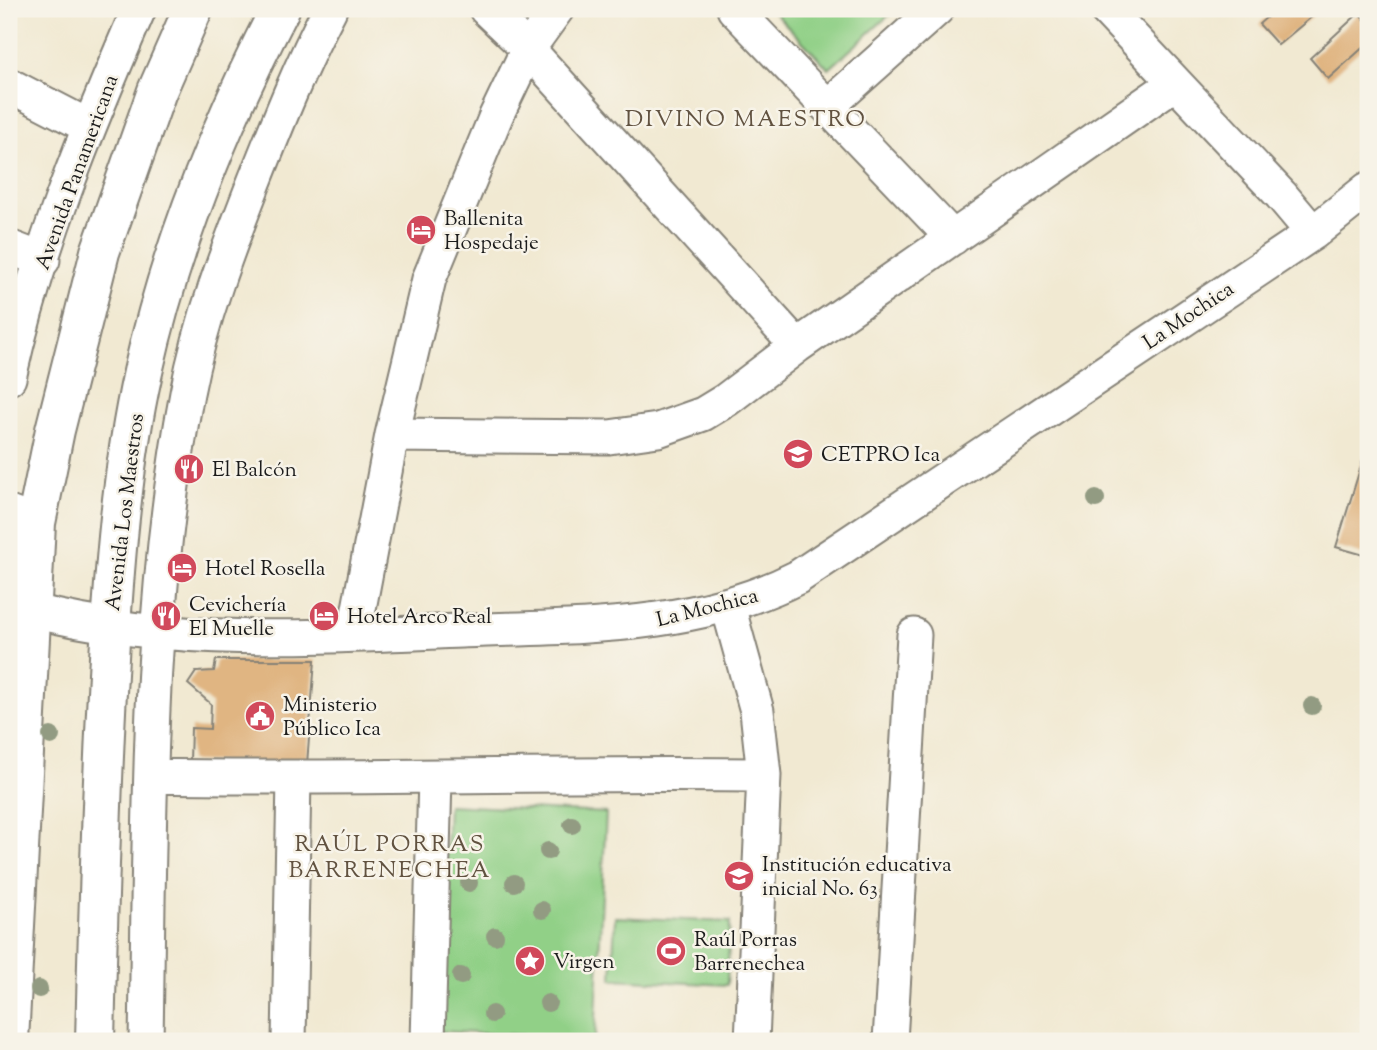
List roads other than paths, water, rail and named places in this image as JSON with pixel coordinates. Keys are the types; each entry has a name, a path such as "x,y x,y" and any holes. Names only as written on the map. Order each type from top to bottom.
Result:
{"highway":[{"path":"9,1041 15,616 22,518 58,417 103,243 157,91 193,9"},
{"name":"Avenida Los Maestros","path":"95,1041 102,776 110,626 128,464 143,373 161,306 206,167 246,75 280,9"}],"street":[{"name":"Avenida Panamericana","path":"9,378 19,334 88,126 139,9"},
{"path":"146,1041 155,633 167,516 187,391 198,344 227,251 310,46 330,9"},
{"path":"486,9 528,49 797,346"},
{"path":"354,635 392,435 429,279 463,193 528,49 557,9"},
{"path":"734,9 953,238"},
{"path":"828,106 937,9"},
{"path":"1106,9 1281,195 1312,233"},
{"path":"392,435 609,437 658,430 692,418 726,400 797,346 1175,83"},
{"path":"9,85 88,126"},
{"name":"La Mochica","path":"15,616 155,633 354,635 658,621 728,606 772,591 798,578 1312,233 1368,189"},
{"path":"9,247 43,260"},
{"path":"728,606 757,711 764,775 752,1041"},
{"path":"890,1041 914,635"},
{"path":"151,776 435,778 536,773 764,775"},
{"path":"289,1041 294,778"},
{"path":"428,1041 435,778"}],"place":[{"name":"Ballenita Hospedaje","path":"421,230"},
{"name":"CETPRO Ica","path":"798,454"},
{"name":"El Balcón","path":"189,469"},
{"name":"Hotel Rosella","path":"182,568"},
{"name":"Cevichería El Muelle","path":"166,616"},
{"name":"Hotel Arco Real","path":"324,616"},
{"name":"Ministerio Público Ica","path":"260,716"},
{"name":"Institución educativa inicial No. 63","path":"739,876"},
{"name":"Raúl Porras Barrenechea","path":"671,951"},
{"name":"Virgen","path":"530,961"}],"district":[{"name":"DIVINO MAESTRO","path":"746,118"},
{"name":"RAÚL PORRAS BARRENECHEA","path":"390,856"}]}
